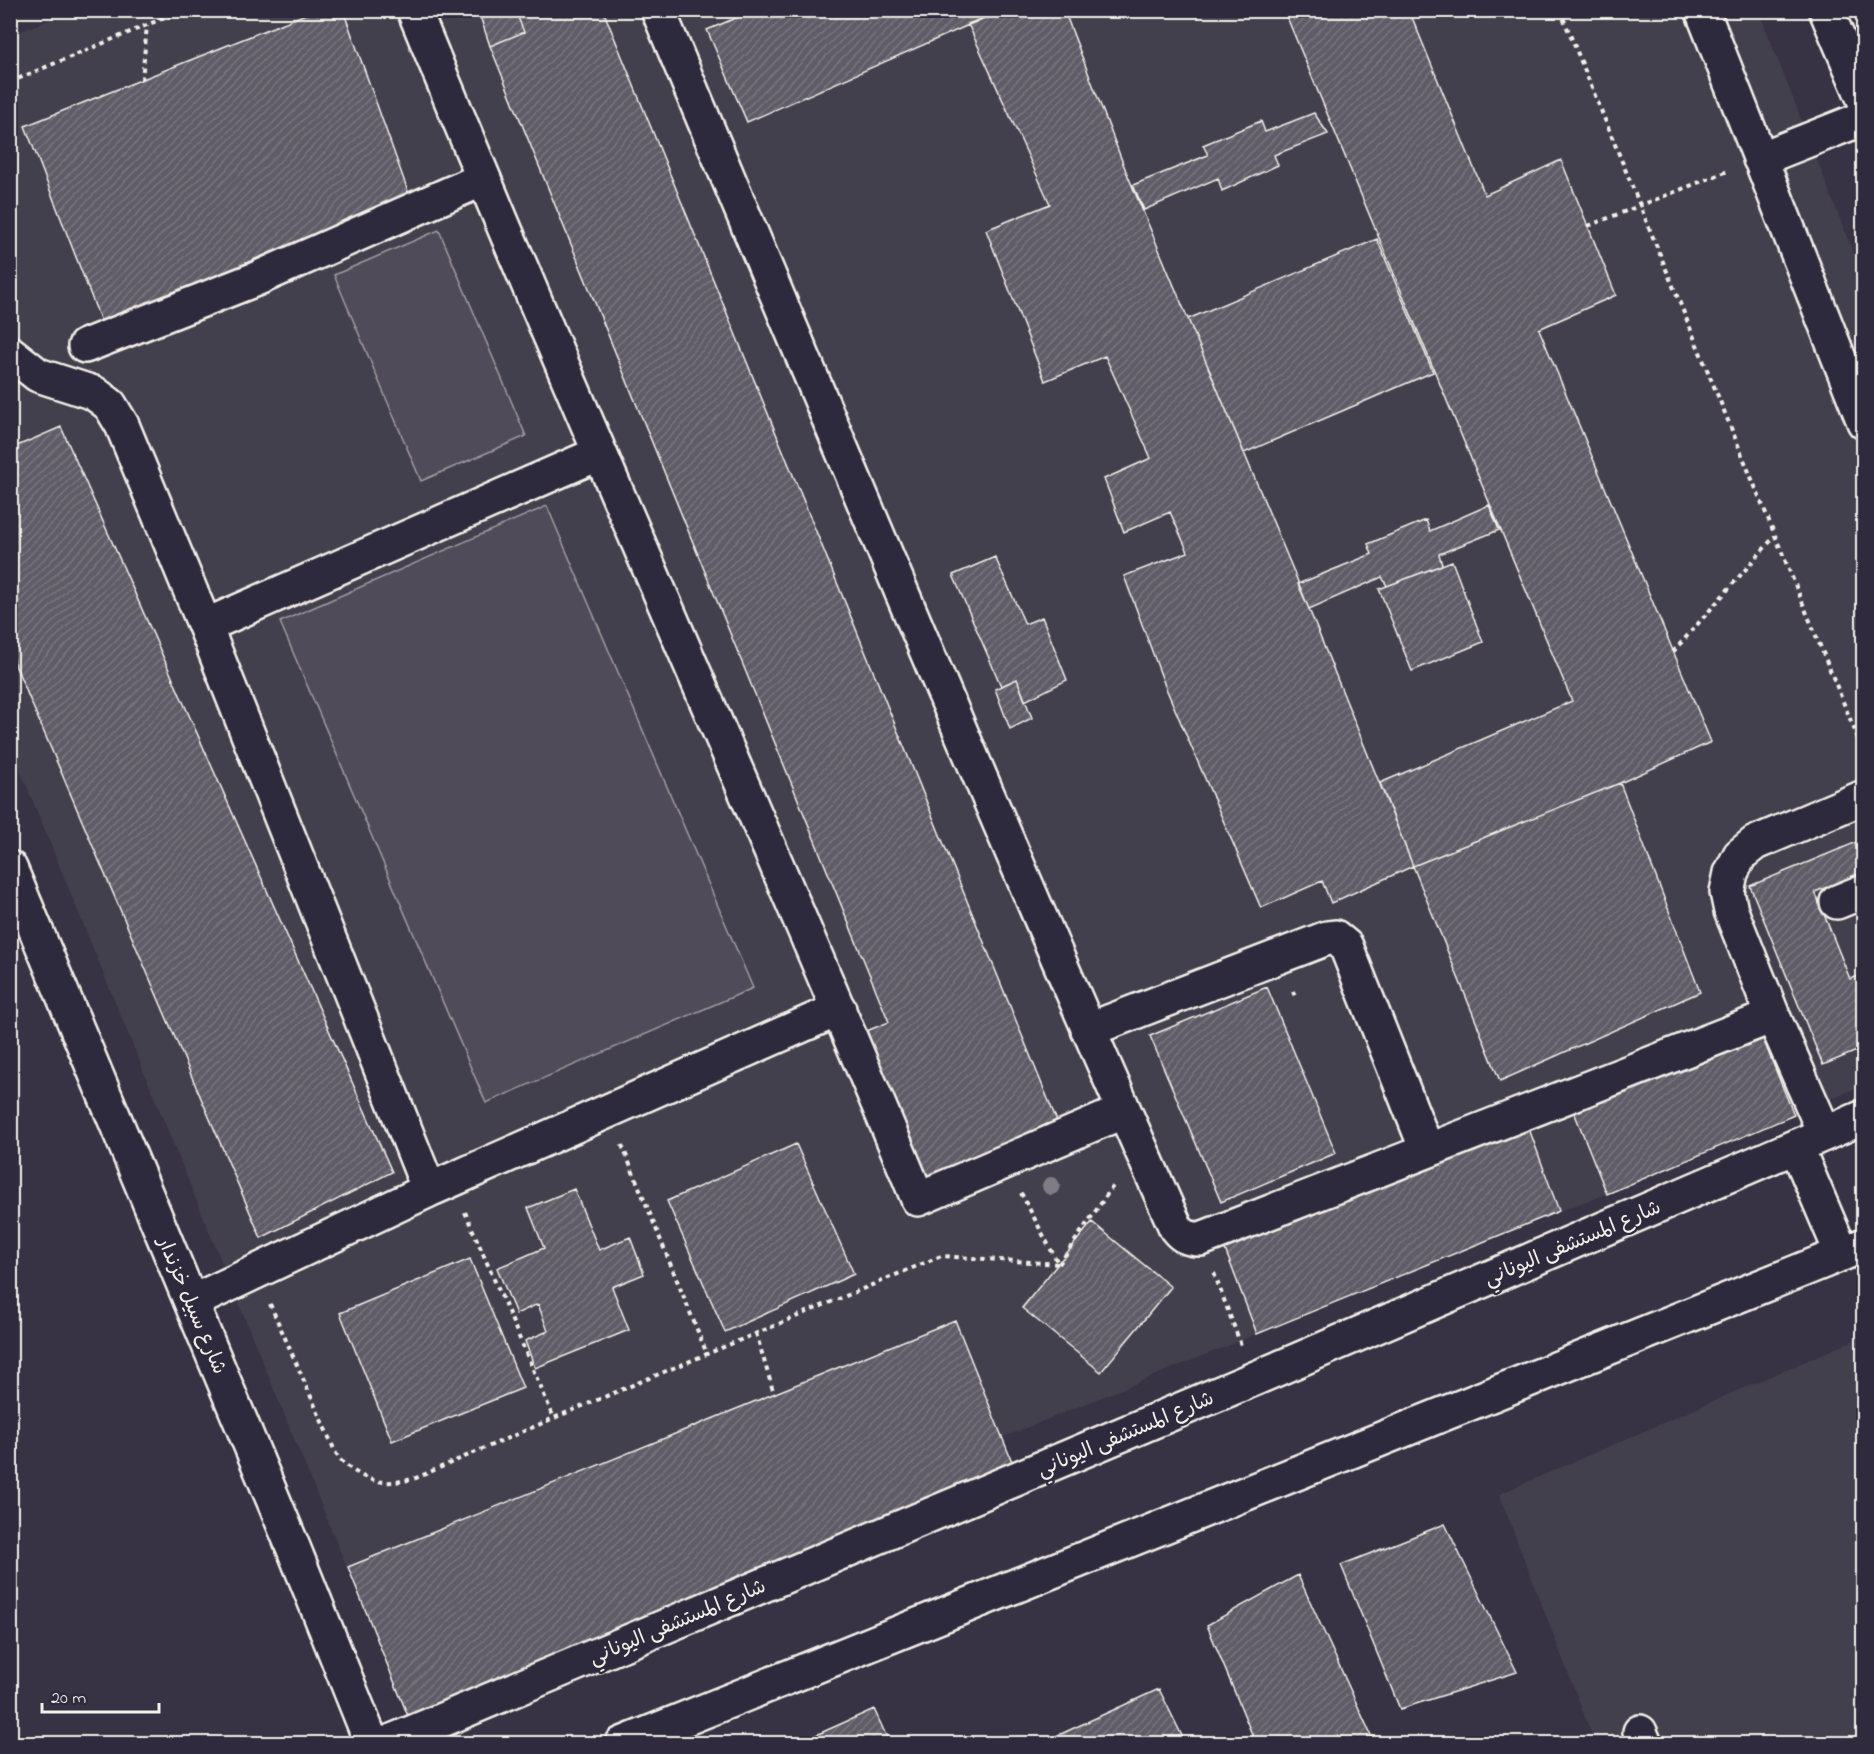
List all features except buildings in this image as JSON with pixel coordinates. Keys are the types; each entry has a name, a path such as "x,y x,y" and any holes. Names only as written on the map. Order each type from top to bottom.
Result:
{"street":[{"path":"414,10 483,179 839,1009 918,1199 1124,1111"},
{"path":"658,10 1088,1030 1176,1228 1182,1235 1191,1239 1200,1239 1773,1016"},
{"path":"1702,10 1863,422"},
{"path":"1826,10 1863,99"},
{"path":"1760,159 1863,118"},
{"path":"85,346 256,279 483,179"},
{"path":"10,353 38,375 94,393 110,405 122,425 440,1185"},
{"path":"205,626 600,453"},
{"path":"1825,1134 1773,1016 1731,911 1727,892 1731,873 1740,855 1755,843 1863,796"},
{"name":"شارع سبيل خزندار","path":"10,868 192,1302 372,1743"},
{"path":"1088,1030 1327,938 1335,937 1342,940 1346,946 1427,1150"},
{"path":"192,1302 440,1185 839,1009"},
{"name":"شارع المستشفى اليوناني","path":"385,1743 1256,1378 1863,1117"},
{"path":"622,1743 1852,1249 1796,1146"}],"path":[{"path":"10,82 183,10"},
{"path":"1560,10 1863,753"},
{"path":"141,80 147,25"},
{"path":"1588,226 1760,159"},
{"path":"1673,652 1775,536"},
{"path":"609,1111 707,1354"},
{"path":"1059,1264 1140,1148"},
{"path":"1005,1162 1059,1264"},
{"path":"440,1185 555,1418"},
{"path":"257,1273 338,1458 354,1473 374,1481 395,1484 416,1478 941,1256 1059,1264"},
{"path":"1211,1268 1240,1341"},
{"path":"756,1333 774,1394"}],"shaded area":[{"path":"71,11 1759,11 1863,278 1863,1085 1607,1194 1559,1211 447,1664 397,1690 11,748 11,35"},
{"path":"439,230 526,436 421,481 334,275"},
{"path":"547,506 753,988 486,1103 280,622"},
{"path":"1863,1336 1863,1743 1595,1743 1499,1494"}]}
